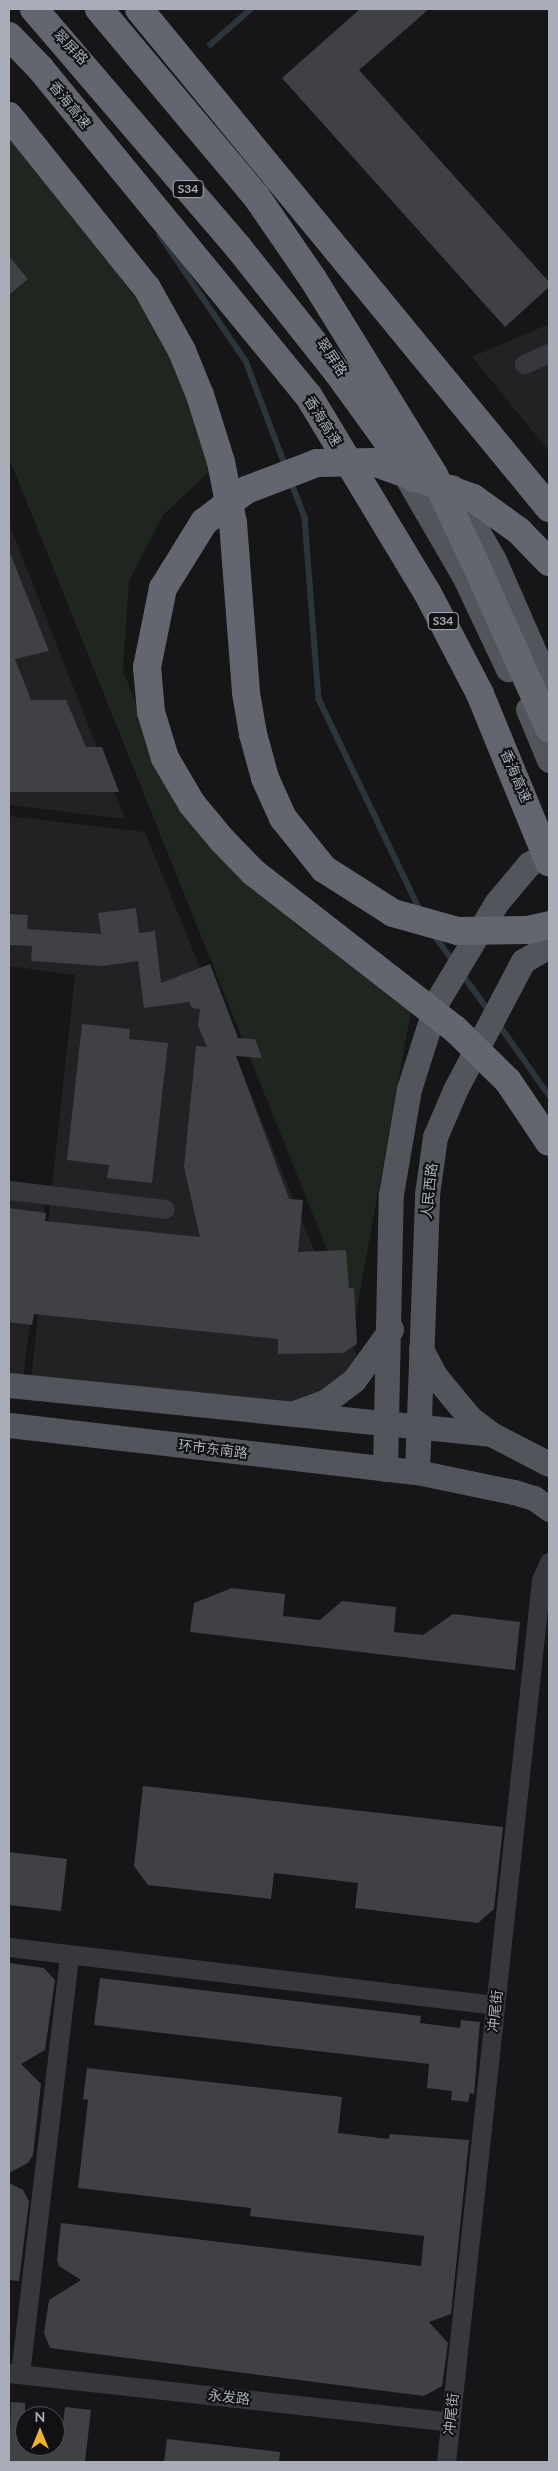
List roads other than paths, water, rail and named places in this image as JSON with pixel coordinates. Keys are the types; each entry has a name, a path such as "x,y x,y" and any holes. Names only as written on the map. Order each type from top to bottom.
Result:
{"highway":[{"name":"S34","path":"34,9 244,255 338,373 476,565 549,728"},
{"path":"138,9 549,508"},
{"path":"103,21 256,196 308,272 434,475 476,565"},
{"name":"香海高速","path":"9,36 46,76 308,396 436,609 480,694 549,862"},
{"path":"9,116 147,288 186,360 221,462 233,523 246,693 253,734 265,778 301,844 324,869 363,897 421,923 458,931 528,930 549,925"},
{"path":"549,562 519,531 474,498 373,462 317,463 246,490 204,522 163,588 147,667 151,712 165,758 192,804 222,840 253,872 455,1029 508,1081 549,1142"}],"main road":[{"name":"翠屏路","path":"34,9 83,59 305,318 380,430 464,576 549,760"},
{"path":"84,9 103,21 324,289 416,425 494,560 549,686"},
{"path":"385,1469 391,1329 391,1194 409,1089 437,1001 497,902 529,864 549,853"},
{"name":"人民西路","path":"417,1472 426,1194 435,1137 523,961 549,946"},
{"path":"288,1415 325,1402 354,1380 391,1329"},
{"path":"421,1349 452,1399 491,1434 549,1464"},
{"path":"9,1385 288,1415 491,1434"},
{"name":"环市东南路","path":"9,1424 417,1472 514,1492 534,1498 549,1509"}],"street":[{"path":"103,21 138,9"},
{"path":"524,364 549,353"},
{"path":"9,1190 165,1209"},
{"name":"冲尾街","path":"446,2462 541,1580 549,1562"},
{"path":"9,1947 496,2005"},
{"path":"15,2374 69,1954"},
{"name":"永发路","path":"15,2374 450,2422"}],"waterway":[{"path":"210,45 251,9"},
{"path":"160,235 246,361 286,467"},
{"path":"291,481 305,518 319,699 420,910"},
{"path":"433,933 454,962"},
{"path":"461,972 489,1011"},
{"path":"498,1023 549,1095"}]}
